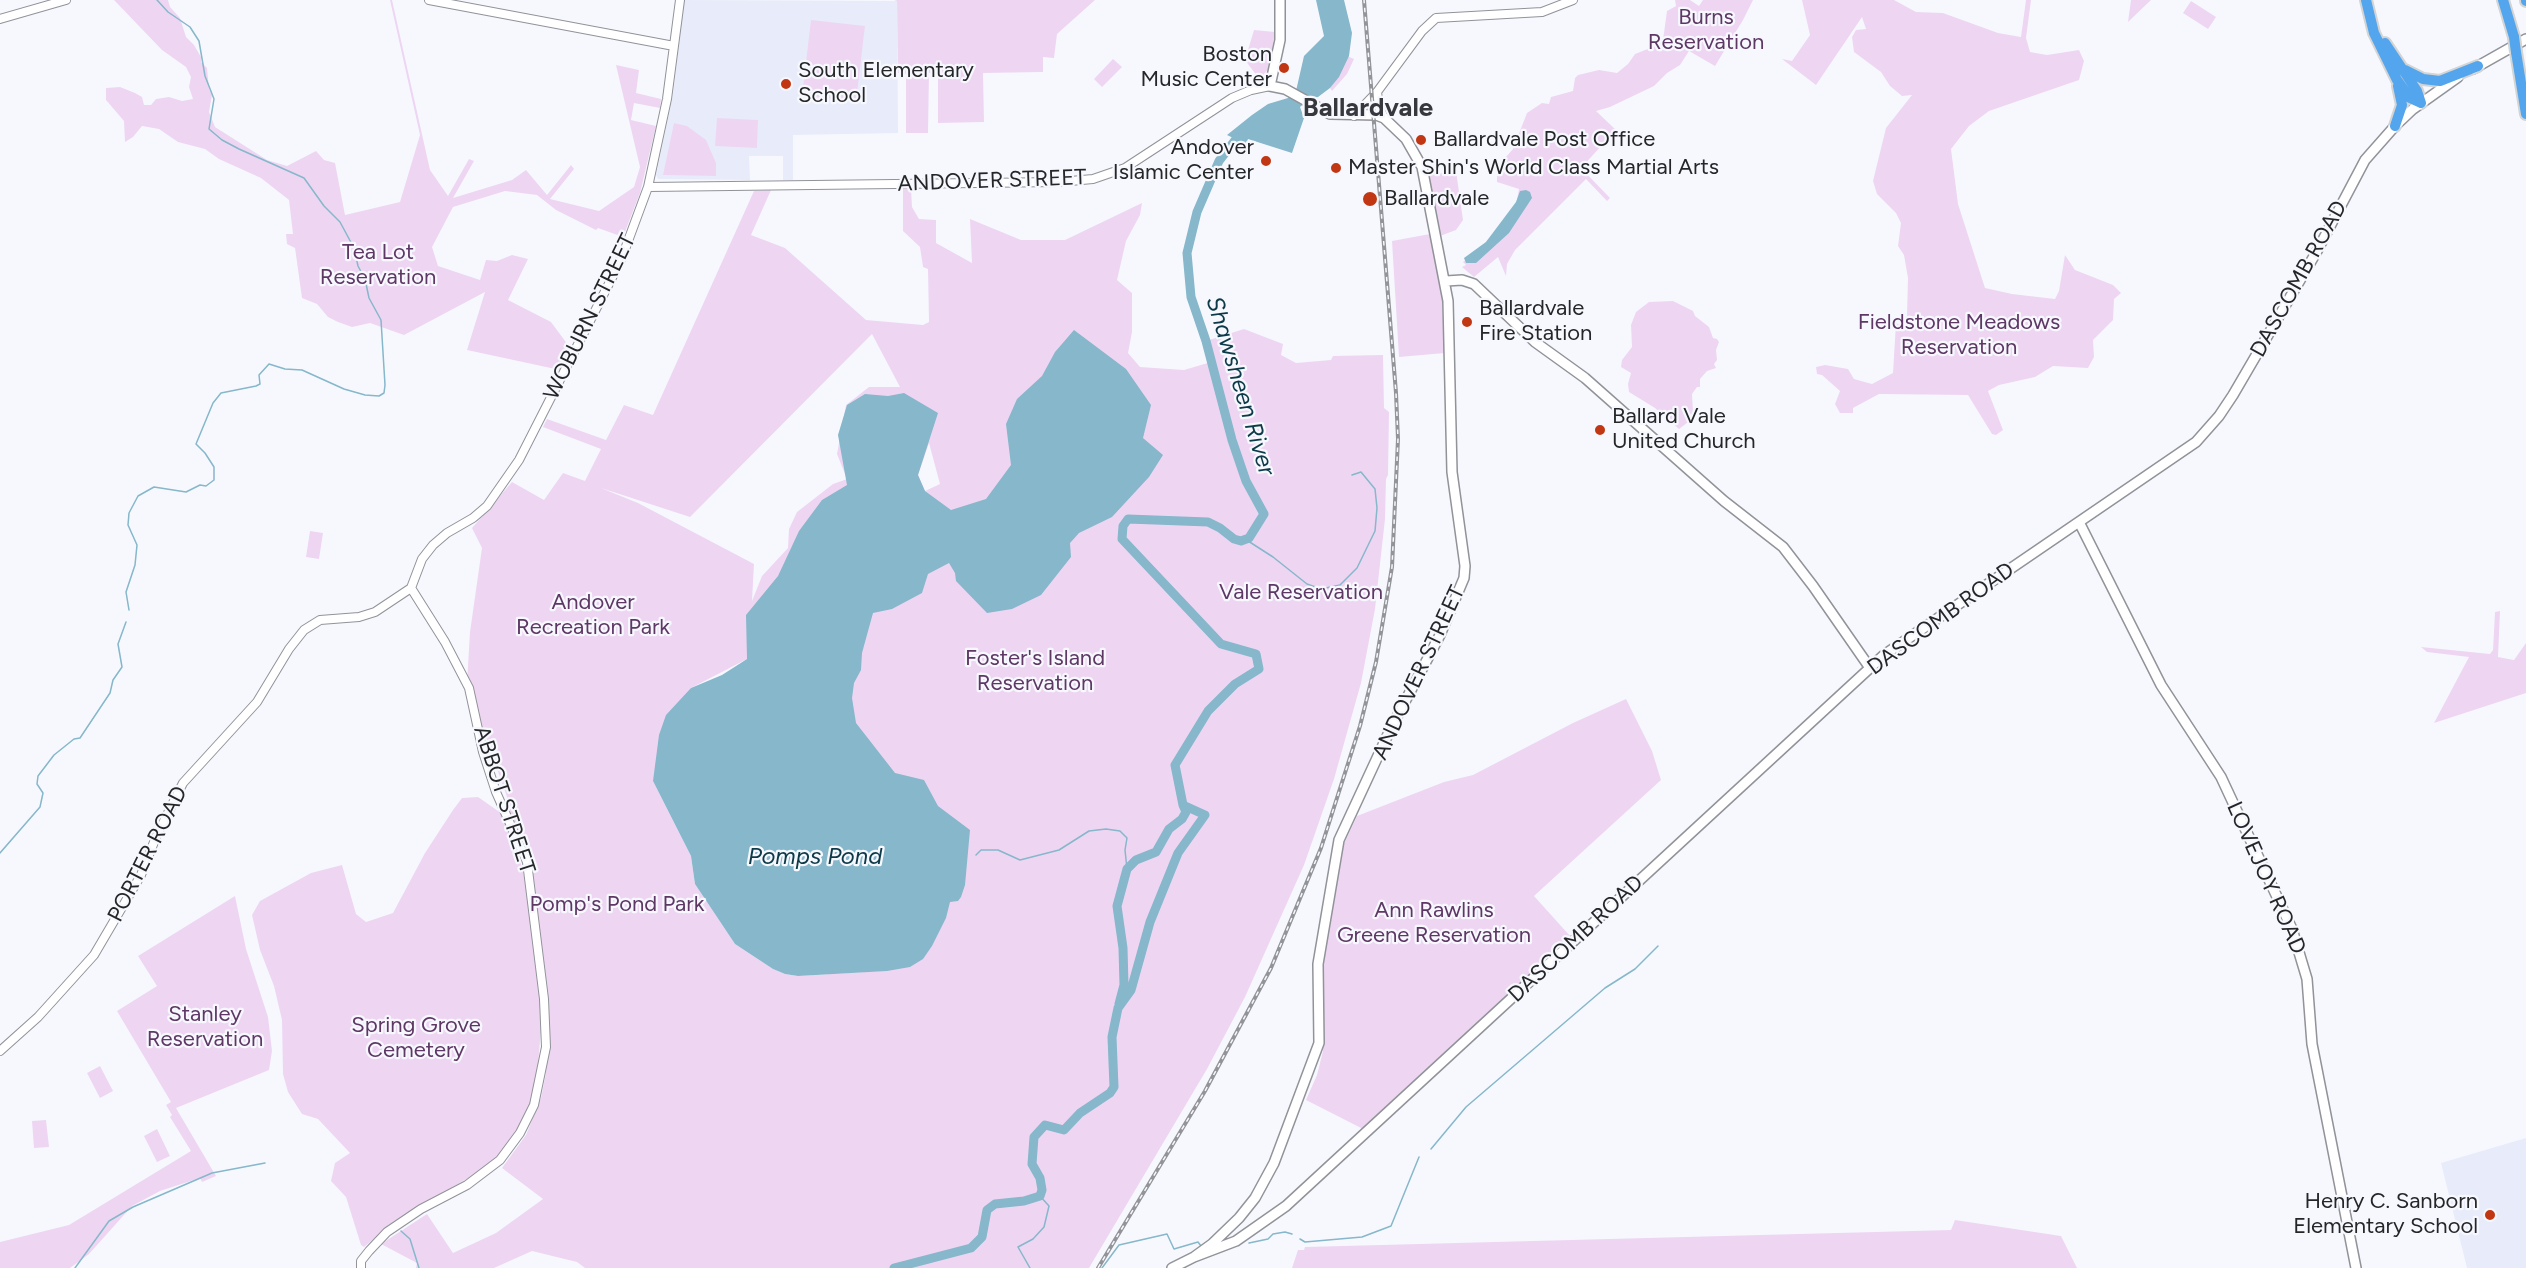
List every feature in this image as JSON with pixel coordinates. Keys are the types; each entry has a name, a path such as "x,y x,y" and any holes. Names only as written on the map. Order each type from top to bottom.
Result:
{"highway":[{"path":"2366,0 2374,33 2397,80 2410,98 2421,103"},
{"path":"2372,0 2380,32 2417,91 2421,103"},
{"path":"2503,0 2514,37"},
{"path":"2508,0 2526,114"},
{"path":"2400,66 2419,78 2436,81 2448,80 2478,66"},
{"path":"2395,126 2402,105 2397,80"}],"main road":[{"path":"1280,0 1280,40 1270,86 1291,93 1330,114 1376,115 1384,118"},
{"name":"DASCOMB ROAD","path":"1194,1257 1226,1246 1286,1206 1656,864 1802,734 1884,655 2196,442 2218,416 2317,251 2366,160 2395,126 2421,103 2478,66 2526,39"},
{"name":"ANDOVER STREET","path":"1172,1268 1194,1257 1241,1217 1274,1163 1319,1042 1318,964 1339,840 1390,730 1440,635 1464,578 1465,566 1452,472 1450,321 1446,281 1421,164 1406,139 1384,118"},
{"path":"1446,281 1462,280 1474,284 1535,342 1585,378 1724,501 1783,547 1870,668"},
{"name":"LOVEJOY ROAD","path":"2079,522 2165,693 2226,786 2292,929 2307,979 2312,1042 2356,1268"},
{"path":"1227,1231 1253,1230 1241,1217"}],"street":[{"path":"0,19 66,0"},
{"path":"429,0 674,46"},
{"name":"WOBURN STREET","path":"411,588 422,559 433,545 487,506 519,460 621,260 648,187 666,107 680,0"},
{"path":"1354,116 1377,92 1422,31 1436,18 1542,12 1573,0"},
{"name":"ANDOVER STREET","path":"648,187 1059,182 1093,179 1125,168 1232,98 1251,90 1270,86"},
{"path":"1377,92 1384,118"},
{"name":"PORTER ROAD","path":"0,1051 39,1017 94,955 141,874 166,815 187,777 257,702 289,649 304,630 320,620 359,617 375,612 411,588"},
{"name":"ABBOT STREET","path":"361,1268 362,1261 387,1232 421,1209 467,1185 500,1160 520,1133 534,1105 546,1047 544,999 527,862 496,792 483,752 469,688 455,659 411,588"}],"shaded area":[{"name":"South Elementary School","path":"684,0 897,1 898,133 793,135 793,180 783,180 783,156 749,156 750,180 658,179 656,175 673,95"},
{"name":"Henry C. Sanborn Elementary School","path":"2526,1138 2526,1268 2467,1268 2441,1163"}],"green space":[{"name":"Tea Lot Reservation","path":"114,0 168,0 170,7 180,18 186,37 194,45 201,57 201,62 207,68 209,89 212,95 209,112 215,127 267,160 287,166 316,151 324,160 335,163 345,215 400,202 420,135 390,0 392,0 430,170 448,196 469,159 474,161 453,198 512,180 526,170 547,195 571,165 574,169 550,199 599,211 634,187 640,167 616,65 639,70 636,93 661,99 660,108 634,103 631,120 656,126 640,193 623,237 598,228 596,230 556,210 537,195 505,191 453,207 432,247 438,266 480,280 486,260 497,261 512,255 528,259 508,300 551,322 571,349 560,370 467,350 485,292 404,335 370,323 352,327 338,322 328,317 317,304 302,298 295,248 287,244 286,234 293,234 289,200 261,178 219,159 205,149 178,142 159,129 142,126 133,137 125,142 124,121 106,100 106,88 120,87 135,93 142,97 144,105 151,105 156,99 169,97 182,101 193,99 189,87 191,77 186,67 162,50"},
{"path":"894,0 1095,0 1057,34 1054,58 1043,57 1043,72 983,73 984,122 938,123 938,74 929,73 928,133 906,133 906,74 898,73 897,1"},
{"name":"Burns Reservation","path":"1675,0 1690,0 1699,6 1703,0 1753,0 1715,66 1689,51 1680,65 1667,73 1654,86 1610,107 1596,111 1616,130 1581,168 1610,198 1607,201 1586,179 1515,250 1507,264 1506,276 1498,257 1474,277 1462,267 1466,265 1463,262 1485,243 1516,205 1519,189 1497,182 1497,175 1505,158 1513,149 1527,113 1542,103 1549,104 1551,97 1573,91 1575,78 1578,75 1599,70 1617,73 1635,54 1658,45 1663,40 1667,11 1676,6"},
{"name":"Fieldstone Meadows Reservation","path":"1802,0 1894,0 1916,12 1943,13 1998,33 2021,37 2026,0 2031,0 2026,38 2030,52 2047,55 2079,50 2084,61 2079,80 1989,111 1969,126 1951,149 1958,204 1985,288 2055,299 2059,291 2065,255 2075,270 2113,285 2121,293 2114,299 2113,320 2093,340 2094,357 2088,368 2053,366 2035,377 1999,385 1988,391 2003,430 1996,435 1992,434 1968,395 1879,394 1853,408 1853,413 1840,413 1835,404 1840,391 1822,375 1817,374 1816,367 1825,365 1848,369 1854,379 1872,384 1893,373 1896,323 1900,325 1907,316 1908,278 1904,255 1898,246 1901,223 1896,213 1877,194 1873,181 1886,128 1912,95 1902,96 1890,86 1881,72 1854,52 1852,37 1856,30 1866,29 1862,17 1816,85 1782,59 1792,61 1810,35"},
{"path":"2131,0 2151,0 2128,22"},
{"path":"2191,1 2216,17 2208,29 2183,13"},
{"path":"811,20 865,26 856,102 802,95"},
{"path":"1254,30 1275,32 1269,68 1260,80 1245,60"},
{"path":"1347,56 1354,59 1347,74 1332,91 1330,88"},
{"path":"1113,59 1122,67 1102,87 1094,79"},
{"path":"717,118 758,120 757,148 715,146"},
{"path":"674,123 687,126 706,140 716,163 716,176 663,175"},
{"path":"1456,171 1463,220 1456,230 1440,236 1429,175"},
{"path":"903,189 911,189 912,207 919,219 936,220 936,243 972,263 970,219 1021,240 1065,240 1142,203 1140,215 1126,241 1117,280 1132,293 1132,332 1128,353 1140,367 1184,370 1211,362 1206,341 1244,329 1283,344 1281,355 1296,363 1331,360 1333,356 1383,355 1384,408 1389,412 1388,475 1375,609 1361,683 1334,779 1304,865 1245,997 1207,1069 1089,1268 585,1268 577,1262 532,1251 494,1268 416,1268 417,1263 381,1244 427,1214 453,1253 496,1233 543,1199 502,1168 526,1135 541,1098 546,1073 547,999 535,900 509,813 507,797 467,683 470,632 482,548 472,528 512,482 544,500 563,473 585,481 601,449 543,427 547,419 606,440 624,405 653,415 754,191 771,190 751,235 785,248 866,320 923,325 929,322 928,269 923,267 920,247 903,231","holes":["872,334 900,387 869,387 846,405 837,454 847,479 833,484 797,512 789,529 788,548 762,576 752,601 754,564 638,503 601,488 690,517","929,443 940,484 925,491 918,475","747,659 881,971 798,976 785,974 773,969 735,944 695,884 691,856 653,781 691,688"]},
{"path":"1430,234 1442,298 1445,353 1399,357 1392,241"},
{"path":"1673,301 1693,311 1695,316 1709,327 1713,338 1719,342 1716,350 1717,360 1714,364 1716,368 1707,371 1700,379 1700,387 1697,387 1692,394 1693,412 1696,416 1679,429 1655,408 1629,392 1628,384 1631,373 1621,367 1622,360 1632,347 1631,325 1636,312 1649,302"},
{"path":"310,531 323,533 319,559 306,557"},
{"path":"2500,611 2498,657 2514,660 2526,643 2526,693 2434,723 2469,657 2427,652 2421,647 2490,654 2493,650 2495,612"},
{"name":"Ann Rawlins Greene Reservation","path":"1626,699 1652,751 1661,780 1534,896 1571,937 1365,1130 1306,1100 1317,1075 1323,1051 1324,954 1342,848 1357,816 1444,782 1473,775 1573,723"},
{"name":"Spring Grove Cemetery","path":"478,797 501,813 516,846 526,883 542,1015 537,1079 531,1104 517,1131 487,1167 400,1218 364,1247 361,1245 346,1197 331,1181 335,1163 350,1153 318,1119 302,1114 288,1092 283,1074 282,1020 274,986 260,950 252,915 260,901 311,873 342,865 356,914 366,922 393,913 425,853 453,810 462,798"},
{"name":"Stanley Reservation","path":"235,896 246,949 268,1017 272,1051 269,1070 176,1108 216,1176 202,1182 200,1178 160,1191 132,1206 89,1254 70,1268 0,1268 0,1242 69,1225 191,1151 170,1117 172,1115 166,1105 171,1102 117,1011 157,986 138,956"},
{"path":"100,1066 113,1091 100,1098 87,1073"},
{"path":"46,1120 49,1147 34,1148 32,1121"},
{"path":"157,1129 170,1156 157,1162 144,1136"},
{"path":"1955,1220 2061,1236 2077,1268 1292,1268 1298,1250 1304,1250 1305,1247 1951,1230"}],"water":[{"path":"1316,0 1344,0 1352,33 1349,56 1339,77 1330,88 1318,97 1309,99 1300,107 1304,118 1292,153 1248,139 1246,144 1227,135 1268,104 1288,98 1296,91 1304,56 1324,36"},
{"path":"1520,191 1530,192 1532,198 1509,233 1476,263 1466,263 1464,258 1486,242 1516,202"},
{"name":"Pomps Pond","path":"1074,330 1126,369 1151,405 1143,438 1163,455 1149,477 1112,517 1079,533 1070,543 1071,557 1041,595 1012,609 987,613 956,581 955,573 949,563 928,574 922,593 892,609 873,613 862,653 861,670 854,683 852,698 856,723 895,773 924,780 938,806 970,830 965,885 961,897 958,901 950,902 946,918 932,946 923,959 910,967 887,971 798,976 773,969 735,944 695,884 691,856 653,781 659,735 666,715 691,688 722,675 747,659 746,615 778,576 799,531 822,500 847,485 838,435 847,405 865,394 888,396 904,393 938,413 918,475 925,491 951,510 986,499 1011,465 1006,424 1017,399 1042,376 1055,352"}],"waterway":[{"path":"129,610 126,592 135,565 137,545 128,525 129,513 138,496 154,487 186,492 200,485 206,486 214,480 214,467 196,444 213,403 221,393 260,384 259,375 269,364 285,369 302,370 344,389 365,395 379,396 384,393 385,385 381,320 369,298 354,248 340,222 324,206 304,178 239,149 222,140 209,129 214,99 205,76 199,41 190,27 168,12 157,0"},
{"name":"Shawsheen River","path":"894,1268 971,1248 982,1237 987,1210 995,1204 1024,1201 1040,1196 1042,1190 1040,1178 1032,1164 1034,1137 1045,1125 1064,1130 1080,1113 1110,1093 1114,1087 1112,1037 1118,1008 1131,990 1150,922 1178,853 1205,815 1183,805 1175,765 1208,711 1235,684 1259,669 1256,654 1221,644 1122,539 1123,526 1128,519 1208,522 1241,541 1249,538 1264,514 1246,481 1232,440 1206,341 1191,297 1187,253 1197,212 1219,161 1236,139 1247,134"},
{"path":"1245,539 1273,557 1307,584 1321,589 1340,585 1357,568 1375,531 1377,508 1375,489 1361,472 1352,475"},
{"path":"0,853 40,807 43,793 37,784 38,776 54,755 74,739 80,738 110,693 113,680 122,667 118,644 126,622"},
{"name":"Shawsheen River","path":"1119,1004 1124,985 1123,948 1117,906 1127,869 1136,860 1156,852 1169,829 1182,819 1186,812 1183,805"},
{"path":"976,855 981,850 998,850 1020,860 1059,850 1089,831 1106,829 1120,831 1127,838 1125,850 1127,869"},
{"path":"1431,1149 1466,1107 1605,988 1635,969 1658,946"},
{"path":"1300,1239 1305,1242 1362,1237 1391,1226 1419,1157"},
{"path":"75,1268 109,1221 133,1207 212,1173 265,1163"},
{"path":"1030,1268 1018,1247 1033,1239 1044,1227 1049,1206 1040,1196"},
{"path":"401,1231 410,1239 419,1268"},
{"path":"1249,1243 1268,1239 1273,1234 1285,1232 1292,1234"},
{"path":"1102,1268 1119,1245 1167,1234 1174,1249 1198,1242 1201,1246"}],"railway":[{"path":"1098,1268 1205,1091 1271,968 1321,848 1360,726 1376,662 1392,567 1398,439 1364,0"}],"place":[{"name":"Boston Music Center","path":"1284,68"},
{"name":"South Elementary School","path":"786,84"},
{"name":"Ballardvale Post Office","path":"1421,140"},
{"name":"Andover Islamic Center","path":"1266,161"},
{"name":"Master Shin's World Class Martial Arts","path":"1336,168"},
{"name":"Ballardvale","path":"1370,199"},
{"name":"Ballardvale Fire Station","path":"1467,322"},
{"name":"Ballard Vale United Church","path":"1600,430"},
{"name":"Henry C. Sanborn Elementary School","path":"2490,1215"}],"district":[{"name":"Ballardvale","path":"1368,108"}],"park label":[{"name":"Vale Reservation","path":"1301,593"},
{"name":"Andover Recreation Park","path":"593,616"},
{"name":"Foster's Island Reservation","path":"1035,672"},
{"name":"Pomp's Pond Park","path":"617,905"}]}
